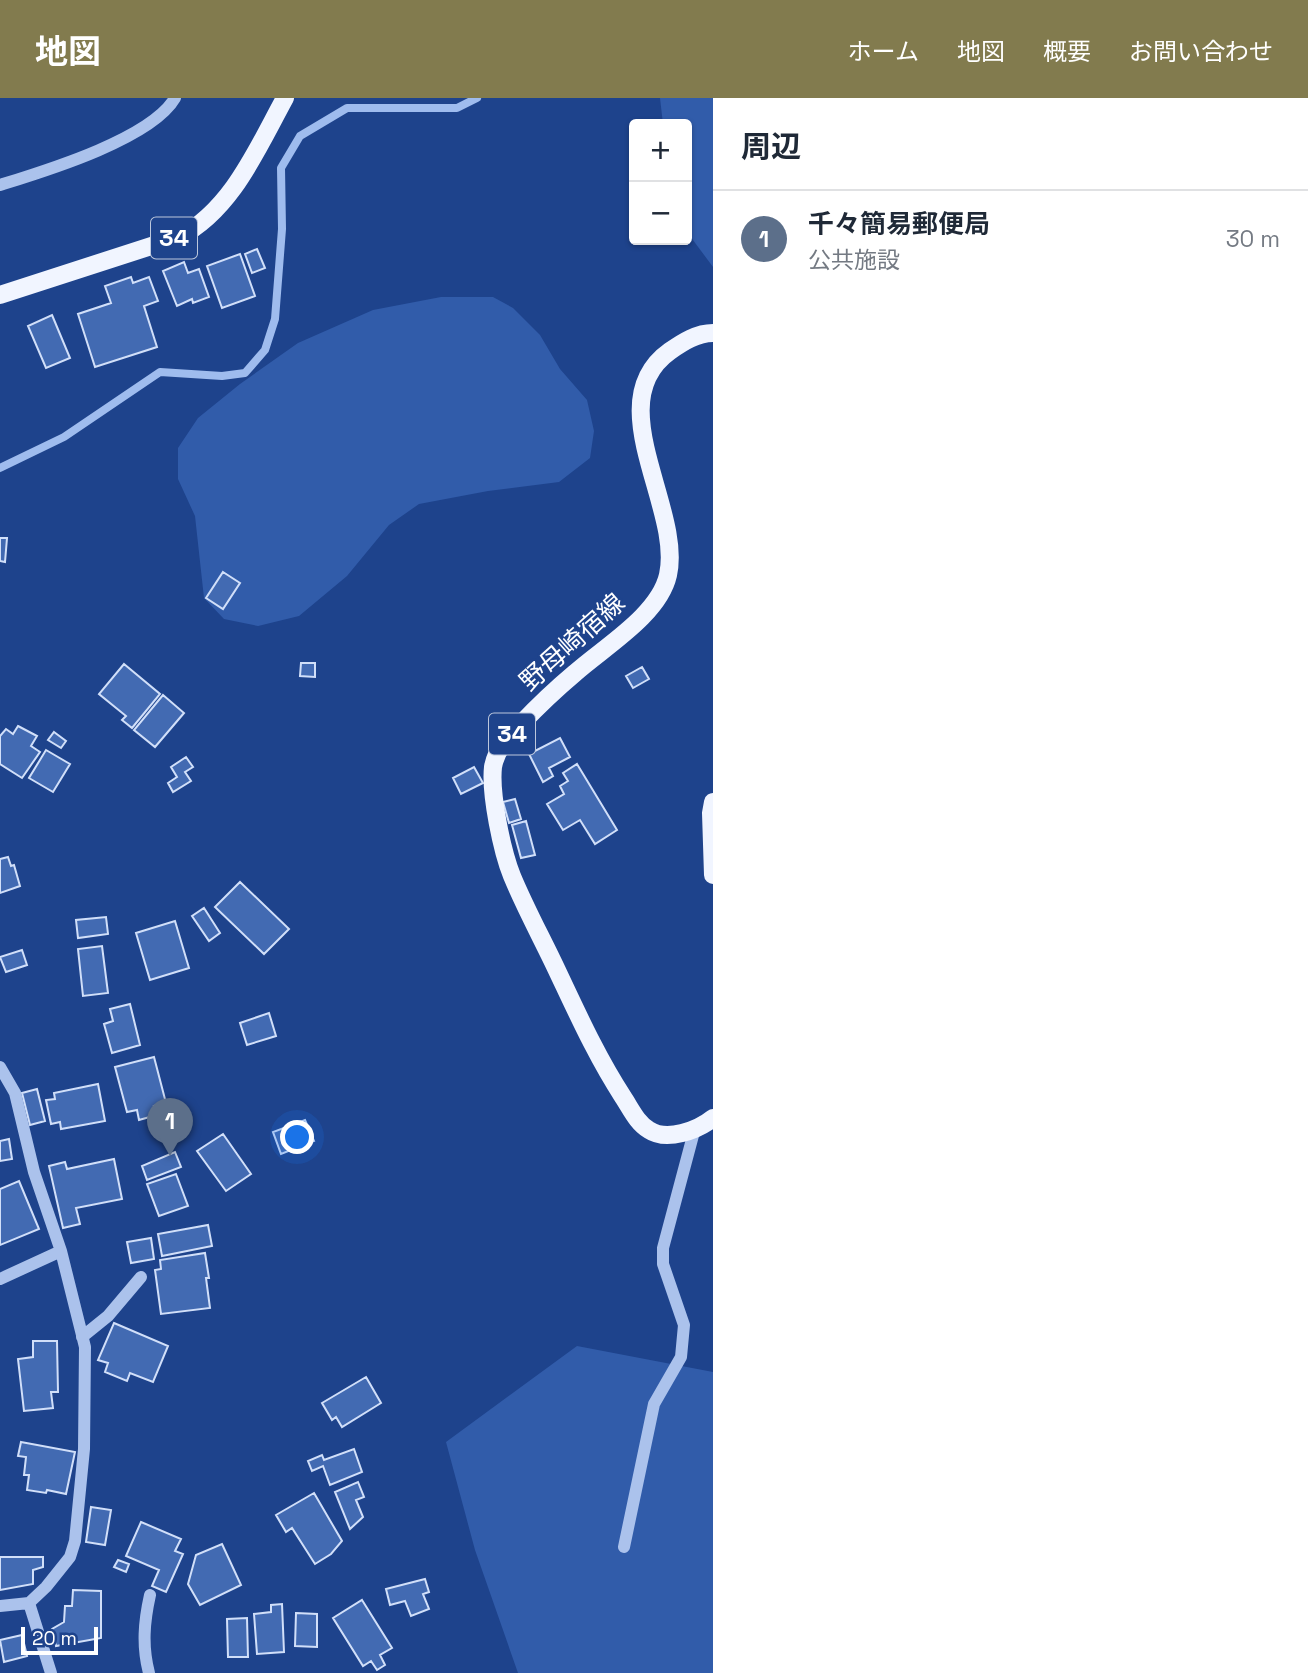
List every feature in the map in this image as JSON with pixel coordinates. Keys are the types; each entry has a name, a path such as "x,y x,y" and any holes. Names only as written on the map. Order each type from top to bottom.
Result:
{"main road":[{"name":"34","path":"0,295 179,237 195,229 225,199 246,169 285,98"},
{"name":"野母崎宿線","path":"713,333 686,340 668,353 659,360 643,386 640,404 644,440 668,536 670,563 664,587 638,621 543,701 516,730 497,754 492,782 495,807 511,874 603,1066 637,1119 650,1131 670,1134 695,1128 713,1118"},
{"path":"713,802 713,875"}],"street":[{"path":"0,185 112,143 154,120 168,109 175,98"},
{"path":"0,1067 15,1093 34,1172 61,1251 85,1347 84,1449 75,1541 70,1557 29,1603 0,1606"},
{"path":"624,1547 654,1404 681,1357 684,1325 663,1264 663,1248 695,1128"},
{"path":"0,1279 61,1251"},
{"path":"82,1337 108,1316 141,1277"},
{"path":"149,1673 143,1649 150,1595"},
{"path":"29,1603 51,1673"}],"shaded area":[{"path":"660,98 713,98 713,267 692,239 692,119 662,119"},
{"path":"441,297 493,297 513,308 540,335 560,369 587,400 594,431 590,458 559,482 488,491 419,504 389,525 347,576 299,616 258,626 224,619 204,598 195,516 178,479 178,448 198,418 298,343 373,310"},
{"path":"577,1346 713,1372 713,1673 518,1673 475,1550 446,1442"}],"building":[{"path":"257,249 265,268 252,273 245,254"},
{"path":"240,254 255,296 222,308 207,266"},
{"path":"184,262 188,273 199,269 209,297 193,303 192,299 177,306 163,271"},
{"path":"131,277 133,283 149,277 158,301 144,306 157,347 95,367 78,314 111,303 105,286"},
{"path":"52,315 70,358 46,368 28,326"},
{"path":"0,538 7,538 5,562 0,561"},
{"path":"223,572 240,583 223,609 206,598"},
{"path":"301,663 315,663 315,677 300,676"},
{"path":"124,664 160,694 132,728 122,720 126,716 99,694"},
{"path":"642,667 649,679 633,688 626,676"},
{"path":"163,695 184,713 155,747 134,730"},
{"path":"18,726 37,736 31,746 40,752 22,778 0,764 0,736 6,729 13,734"},
{"path":"54,732 66,741 61,748 48,740"},
{"path":"560,738 570,757 549,768 553,776 543,782 529,754"},
{"path":"46,750 70,764 53,792 29,778"},
{"path":"186,757 193,767 185,772 191,781 173,792 168,783 177,777 171,767"},
{"path":"577,764 617,830 595,844 580,820 563,830 547,804 564,794 560,786 568,781 563,773"},
{"path":"474,767 483,783 461,794 453,778"},
{"path":"515,799 521,819 509,823 503,802"},
{"path":"526,821 535,855 521,858 512,825"},
{"path":"8,857 11,866 14,865 20,886 0,893 0,859"},
{"path":"240,882 289,929 264,954 215,907"},
{"path":"204,908 220,933 209,941 192,916"},
{"path":"106,917 108,934 78,938 76,920"},
{"path":"175,921 189,968 150,980 136,933"},
{"path":"102,946 108,993 83,996 78,949"},
{"path":"22,950 27,965 6,972 0,957"},
{"path":"130,1004 140,1045 112,1053 104,1024 113,1021 110,1009"},
{"path":"269,1013 276,1036 247,1045 240,1023"},
{"path":"154,1057 166,1103 154,1106 157,1115 139,1120 137,1110 127,1112 115,1067"},
{"path":"98,1084 105,1121 61,1129 60,1122 51,1124 46,1100 55,1099 54,1093"},
{"path":"37,1089 45,1121 30,1125 22,1093"},
{"path":"305,1120 314,1141 281,1154 273,1132"},
{"path":"223,1134 251,1174 226,1191 197,1151"},
{"path":"9,1139 12,1159 0,1161 0,1141"},
{"path":"175,1152 181,1167 147,1180 142,1166"},
{"path":"114,1159 122,1199 76,1208 80,1224 63,1228 49,1166 65,1162 67,1169"},
{"path":"176,1174 188,1206 159,1216 147,1184"},
{"path":"19,1181 39,1229 0,1245 0,1189"},
{"path":"208,1225 212,1246 162,1256 158,1234"},
{"path":"151,1238 154,1259 131,1263 127,1242"},
{"path":"205,1253 210,1308 161,1314 155,1270 161,1269 160,1260"},
{"path":"114,1323 168,1346 153,1382 130,1373 127,1381 105,1372 108,1363 98,1360"},
{"path":"33,1341 57,1341 58,1392 51,1392 53,1408 24,1411 18,1359 33,1357"},
{"path":"366,1377 381,1403 342,1427 336,1417 332,1420 322,1403"},
{"path":"21,1442 75,1452 66,1494 27,1490 29,1475 24,1475 26,1457 18,1456"},
{"path":"354,1449 362,1472 330,1485 323,1466 312,1471 308,1461 322,1455 324,1460"},
{"path":"358,1482 364,1497 356,1500 363,1517 350,1529 335,1492"},
{"path":"314,1493 342,1541 331,1554 315,1564 292,1528 286,1532 276,1515"},
{"path":"91,1507 111,1510 105,1545 86,1542"},
{"path":"141,1522 181,1539 175,1551 183,1554 166,1592 152,1586 159,1570 126,1556"},
{"path":"222,1544 241,1585 200,1605 188,1584 196,1555"},
{"path":"0,1557 43,1557 43,1567 33,1570 33,1584 0,1590"},
{"path":"118,1560 129,1564 126,1572 114,1567"},
{"path":"425,1579 429,1592 423,1594 429,1609 411,1616 405,1601 390,1605 386,1589"},
{"path":"73,1590 101,1591 101,1638 56,1646 52,1629 64,1622 65,1606 72,1606"},
{"path":"362,1600 392,1648 380,1655 385,1665 377,1670 371,1661 363,1666 333,1618"},
{"path":"282,1604 284,1652 257,1654 254,1614 271,1612 271,1605"},
{"path":"296,1613 317,1614 317,1647 295,1646"},
{"path":"247,1618 248,1657 228,1657 227,1619"},
{"path":"22,1635 27,1656 4,1662 0,1640"}],"waterway":[{"path":"0,468 64,437 160,372 222,376 245,373 265,350 275,319 282,229 281,168 300,136 347,108 457,108 477,98"}],"place":[{"name":"千々簡易郵便局","path":"170,1156"}]}
